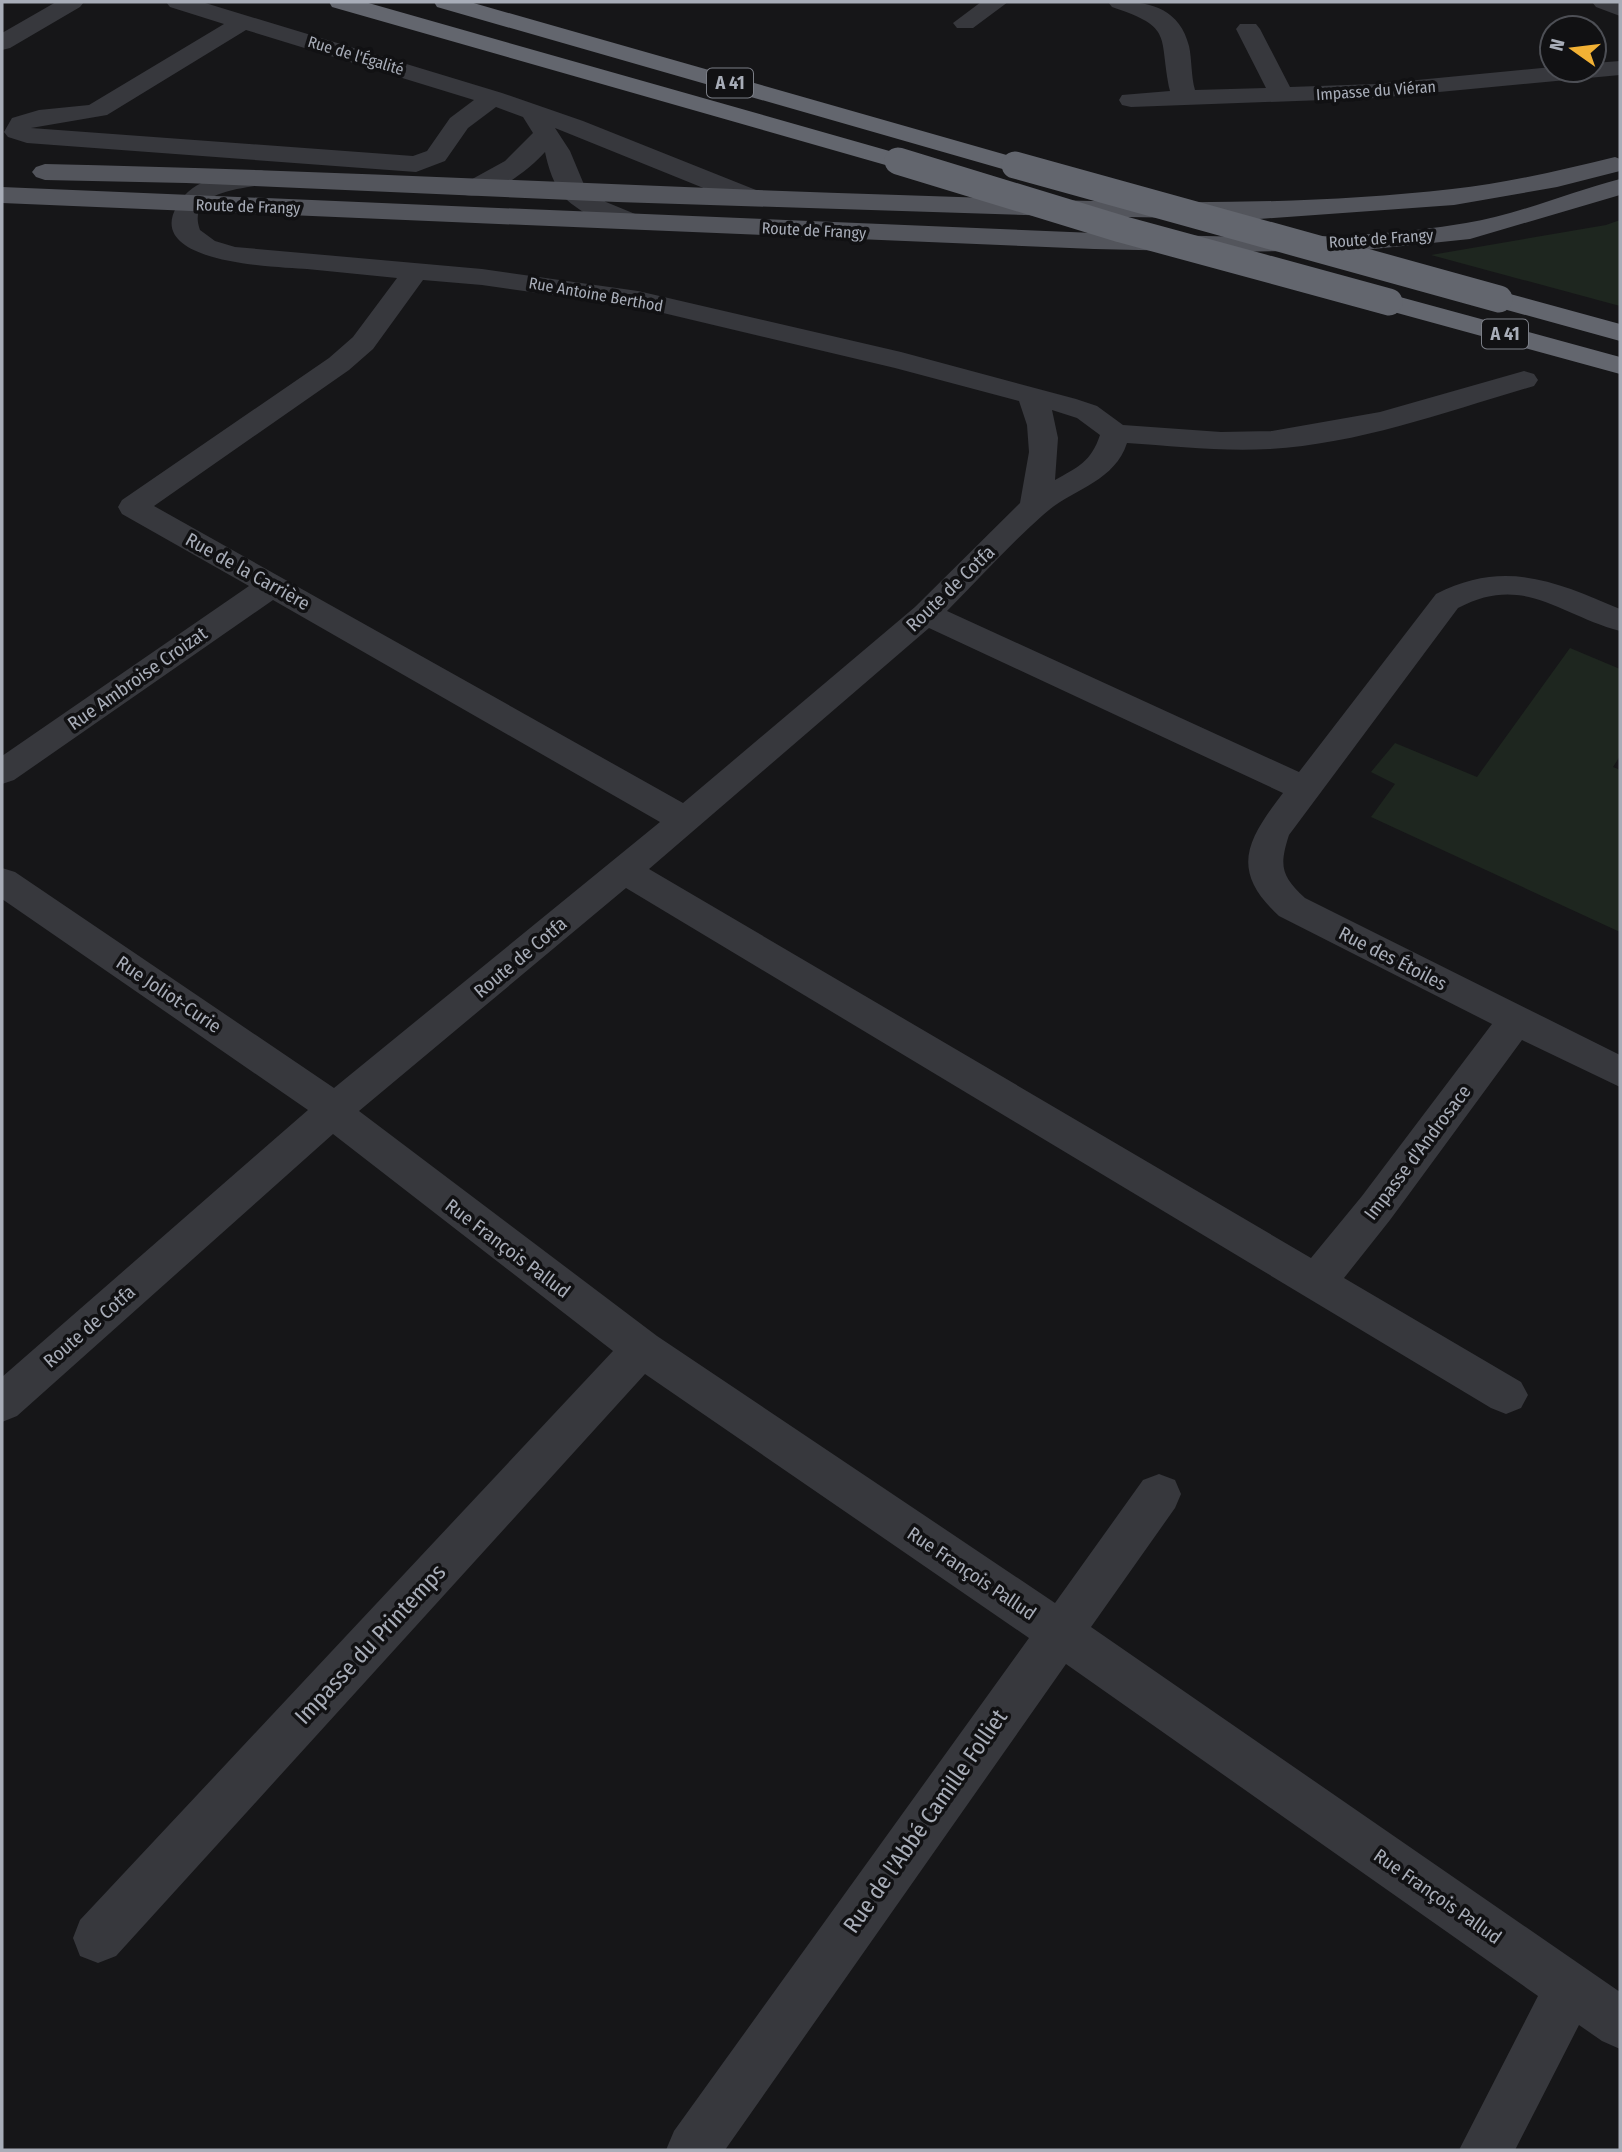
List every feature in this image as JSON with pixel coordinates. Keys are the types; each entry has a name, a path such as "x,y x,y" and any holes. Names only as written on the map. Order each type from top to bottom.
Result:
{"highway":[{"name":"A 41","path":"340,2 898,161 1146,236 1620,366"},
{"name":"A 41","path":"445,2 1152,205 1620,333"}],"main road":[{"name":"Route de Frangy","path":"2,172 261,178 574,192 607,201 752,198 1259,211 1454,197 1557,179 1620,163"},
{"name":"Route de Frangy","path":"2,195 1106,242 1227,244 1364,242 1471,231 1620,187"}],"street":[{"path":"2,43 72,2"},
{"name":"Rue de l'Égalité","path":"178,2 493,98 540,123 574,127 752,198"},
{"path":"965,23 996,2"},
{"path":"1120,2 1165,20 1175,34 1169,73 1185,99"},
{"path":"1604,2 1620,9"},
{"path":"245,21 97,110 85,114 33,118 10,124 17,132 27,135 416,164 436,156 459,124 493,98"},
{"path":"1248,29 1283,96"},
{"name":"Impasse du Viéran","path":"1131,100 1283,96 1454,85 1620,68"},
{"path":"474,189 507,172 531,154 540,123"},
{"path":"540,123 558,150 562,169 574,192"},
{"path":"565,219 607,201 624,176 620,161 601,139"},
{"path":"191,204 199,193 214,186 261,178"},
{"path":"607,201 631,222"},
{"name":"Rue Antoine Berthod","path":"191,204 185,221 188,234 204,246 222,253 540,283 638,299 901,360 1032,397"},
{"name":"Rue de la Carrière","path":"416,271 363,343 339,364 133,507 685,820"},
{"path":"1032,397 1087,412 1115,433 1221,440 1272,440 1385,420 1524,380"},
{"path":"1032,397 1040,415 1045,453 1034,506"},
{"name":"Route de Cotfa","path":"2,1403 333,1111 625,871 926,614 1034,506 1092,471 1108,455 1115,433"},
{"name":"Rue des Étoiles","path":"1620,621 1552,592 1517,584 1488,583 1464,589 1447,601 1272,832 1265,852 1264,870 1273,891 1292,906 1620,1072"},
{"name":"Rue Ambroise Croizat","path":"2,772 273,585"},
{"path":"926,614 1305,789"},
{"path":"625,871 1506,1395"},
{"name":"Rue Joliot-Curie","path":"2,881 317,1095 333,1111"},
{"name":"Impasse d'Androsace","path":"1316,1282 1384,1197 1516,1020"},
{"name":"Rue François Pallud","path":"333,1111 642,1349 1059,1632 1620,2023"},
{"name":"Impasse du Printemps","path":"98,1938 642,1349"},
{"name":"Rue de l'Abbé Camille Folliet","path":"693,2150 1159,1494"},
{"path":"1486,2150 1570,1988"}],"shaded area":[{"path":"1620,220 1620,306 1431,255 1606,225"},
{"path":"1570,648 1620,669 1620,756 1613,767 1620,770 1620,932 1371,817 1395,784 1371,772 1395,743 1477,777"}]}
